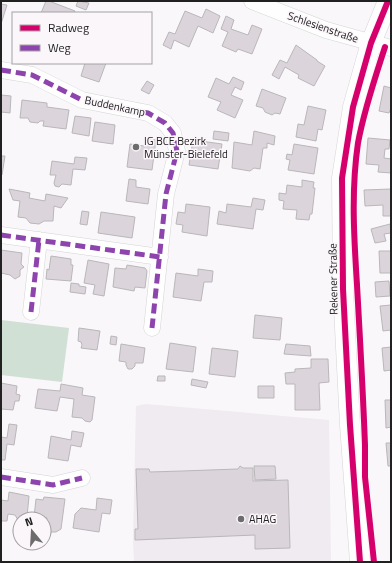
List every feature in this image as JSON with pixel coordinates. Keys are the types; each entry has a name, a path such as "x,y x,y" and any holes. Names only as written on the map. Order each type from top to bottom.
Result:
{"street":[{"name":"Schlesienstraße","path":"252,1 326,30 371,44 391,48"},
{"name":"Rekener Straße","path":"360,562 350,425 343,289 342,178 353,106 371,44 388,1"},
{"name":"Buddenkamp","path":"1,70 32,75 82,100 148,112 165,123 173,133 177,150 166,194 152,328"},
{"path":"1,235 160,257"},
{"path":"31,312 39,240"},
{"path":"1,478 53,486 82,478"}],"shaded area":[{"path":"1,320 69,328 62,382 1,375"},
{"path":"146,404 329,420 331,562 134,562 133,541 136,406"}],"building":[{"path":"46,1 75,11 74,12 41,12"},
{"path":"78,1 89,3 86,10 76,6"},
{"path":"1,4 7,5 1,24"},
{"path":"206,9 220,16 213,33 198,26 189,47 174,40 171,49 163,45 169,32 175,34 185,11 202,18"},
{"path":"226,16 234,20 231,29 248,35 252,25 262,29 252,54 238,49 236,52 222,46 228,32 221,29"},
{"path":"296,45 325,66 314,86 298,78 299,75 285,67 279,79 272,75 280,60 287,63"},
{"path":"85,64 106,64 99,82 81,76"},
{"path":"233,77 244,82 241,90 235,87 231,95 243,100 235,118 217,110 221,102 208,97 216,78 229,84"},
{"path":"147,81 154,85 149,94 141,90"},
{"path":"384,86 391,88 391,108 389,113 379,111"},
{"path":"262,89 286,98 280,114 275,113 272,115 265,112 263,108 256,106"},
{"path":"1,95 11,96 10,113 1,112"},
{"path":"22,100 47,103 47,107 69,110 66,129 43,126 44,121 40,121 38,123 30,122 28,118 20,118"},
{"path":"308,106 326,110 322,130 318,129 316,141 296,137 298,124 304,125"},
{"path":"75,116 91,118 89,136 72,133"},
{"path":"95,122 115,125 113,144 92,141"},
{"path":"214,131 229,133 228,141 213,139"},
{"path":"254,131 275,136 274,145 267,143 267,148 263,148 260,169 254,168 250,171 232,168 234,142 252,145"},
{"path":"368,138 390,140 389,149 385,149 384,158 391,159 391,173 378,172 379,165 366,164"},
{"path":"149,139 156,140 152,170 127,167 130,144 144,146 145,142 149,142"},
{"path":"193,140 222,144 218,169 189,165"},
{"path":"294,144 318,148 314,174 288,170 290,160 286,159 287,154 292,155"},
{"path":"1,156 5,156 2,175 1,175"},
{"path":"75,157 87,158 85,170 73,169 71,185 62,184 59,187 55,186 54,183 56,175 50,175 52,161 74,164"},
{"path":"129,179 136,180 136,187 150,189 148,204 126,201"},
{"path":"302,180 314,182 313,188 315,188 312,214 310,214 309,220 296,219 297,210 283,209 284,201 279,200 279,193 286,194 287,185 302,187"},
{"path":"9,189 30,193 29,198 45,201 46,194 68,198 61,208 54,206 53,221 44,221 39,224 30,223 26,218 18,217 20,201 13,200"},
{"path":"391,189 391,216 383,216 383,205 365,206 364,190"},
{"path":"253,198 265,200 263,210 256,209 253,229 217,224 219,211 226,213 227,204 251,207"},
{"path":"186,204 210,207 207,236 182,232 183,225 176,224 178,212 185,213"},
{"path":"82,211 89,212 87,225 80,224"},
{"path":"101,212 135,217 132,238 98,233"},
{"path":"390,224 391,233 384,234 386,241 375,243 371,229"},
{"path":"1,250 22,253 21,264 24,267 20,270 20,276 15,279 10,275 1,273"},
{"path":"379,251 391,251 391,273 380,273"},
{"path":"51,256 71,259 71,265 73,265 71,281 46,279"},
{"path":"88,260 109,264 104,296 93,294 95,285 84,283"},
{"path":"127,265 145,268 147,271 145,288 135,287 134,291 113,287 115,268 126,269"},
{"path":"198,269 213,271 212,282 204,282 201,301 173,297 176,273 198,276"},
{"path":"389,281 390,296 376,297 375,282"},
{"path":"71,283 86,287 85,294 70,292"},
{"path":"391,305 391,330 383,331 380,306"},
{"path":"255,315 282,318 280,340 253,338"},
{"path":"79,328 100,331 97,350 81,348 81,342 78,341"},
{"path":"111,336 117,337 116,345 110,344"},
{"path":"170,343 196,347 193,372 166,369"},
{"path":"121,344 145,348 143,363 135,363 135,366 132,369 128,369 126,362 119,361"},
{"path":"286,344 310,346 311,356 284,354"},
{"path":"391,347 391,370 384,371 382,348"},
{"path":"212,348 238,351 235,377 209,374"},
{"path":"311,359 328,359 329,382 319,383 320,410 295,410 295,384 286,384 285,373 295,372 295,369 311,368"},
{"path":"158,376 165,376 165,381 157,381"},
{"path":"192,379 208,382 206,388 191,385"},
{"path":"1,383 17,386 16,394 20,395 19,401 15,401 13,410 1,409"},
{"path":"61,384 83,388 82,395 95,397 92,420 90,422 85,421 82,418 72,417 74,399 60,397 57,411 35,408 38,389 60,391"},
{"path":"258,386 274,386 274,398 258,398"},
{"path":"385,400 391,400 391,427 386,428"},
{"path":"9,424 17,425 14,445 7,444 5,460 1,460 1,437 7,438"},
{"path":"72,431 84,433 81,447 71,445 68,461 48,458 51,436 71,440"},
{"path":"386,443 391,443 391,466 388,466"},
{"path":"240,466 243,468 253,468 253,481 288,480 290,548 255,549 255,535 135,540 135,529 138,529 136,469 149,469 150,472 238,469"},
{"path":"254,466 275,466 276,479 255,480"},
{"path":"9,492 29,496 28,511 12,511 12,515 8,514 7,521 1,521 1,500 8,501"},
{"path":"44,497 65,499 61,529 56,532 52,532 52,511 35,511 36,499 43,500"},
{"path":"97,498 112,500 110,514 102,513 99,532 73,528 75,514 81,508 96,510"}],"marked path":[{"path":"1,70 32,75 82,100 148,113 165,123 173,133 177,151 166,194 152,328"},
{"path":"1,235 160,257"},
{"path":"31,312 39,240"},
{"path":"1,477 53,485 82,478"}],"cycle path":[{"path":"360,562 350,425 343,289 342,178 353,107 371,43 388,1"},
{"path":"374,562 365,477 365,445 355,250 354,178 358,143 363,118 385,47"}],"place":[{"name":"IG BCE Bezirk Münster-Bielefeld","path":"136,147"},
{"name":"AHAG","path":"241,519"}]}
